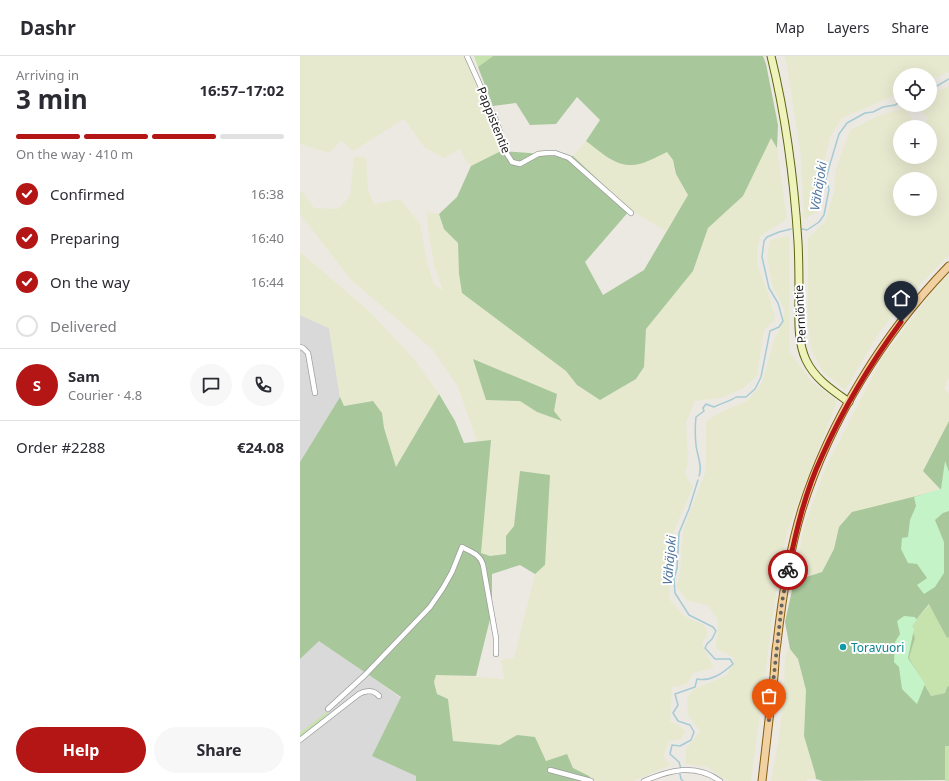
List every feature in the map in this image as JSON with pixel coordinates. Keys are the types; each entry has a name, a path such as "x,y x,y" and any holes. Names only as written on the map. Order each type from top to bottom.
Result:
{"main road":[{"name":"Perniöntie","path":"771,56 784,116 793,176 798,244 799,335 801,346 807,361 816,374 829,388 849,402"},
{"path":"762,781 782,602 802,510 821,457 849,402 883,346 910,310 949,266"}],"street":[{"name":"Pappistentie","path":"467,56 497,123 505,149 512,162 520,164 538,154 547,153 555,153 569,158 631,213"},
{"path":"300,347 308,353 315,393"},
{"path":"328,709 366,675 430,607 452,572 462,547 478,555 482,559 496,638 496,654"},
{"path":"300,740 364,691 372,691 379,696"},
{"path":"550,770 591,781"},
{"path":"644,781 662,773 678,770 696,770 712,776 720,781"}],"shaded area":[{"path":"300,315 329,328 340,397 300,462"},
{"path":"319,640 401,698 373,756 417,776 416,781 300,781 300,659"}],"green space":[{"path":"300,56 464,56 498,135 501,151 471,166 466,161 460,149 444,158 425,148 404,119 353,151 341,141 329,153 300,144"},
{"path":"474,56 493,56 478,67"},
{"path":"493,56 763,56 766,64 778,125 777,148 771,138 743,196 708,228 693,271 646,329 644,367 636,379 600,400 577,385 566,371 462,293 459,274 458,243 444,229 439,214 457,197 471,166 501,151 573,156 630,210 585,262 603,295 644,270 688,195 676,174 673,160 667,152 649,161 629,165 612,160 586,141 600,120 577,97 556,124 530,125 516,103 493,106 478,67"},
{"path":"784,56 949,56 949,72 937,77 937,68 893,68 893,96 842,118 830,137 823,166 821,194 817,212 804,219 801,157 787,66"},
{"path":"949,86 949,255 909,296 878,334 845,390 823,372 811,349 808,323 808,238 825,222 834,192 835,172 850,130 878,116 893,112 907,112 911,120 893,120 893,164 937,164 937,120 927,120 928,119 923,112 937,112 937,92"},
{"path":"771,137 777,148 787,219 760,236 757,249 757,265 770,298 775,320 764,330 757,376 742,389 721,398 695,401 686,422 688,461 685,474 693,487 671,538 669,599 684,616 704,625 708,632 702,645 714,668 693,673 687,684 672,687 670,721 686,730 681,739 669,741 663,756 671,765 633,781 596,781 573,768 546,761 517,735 500,745 453,741 448,699 437,694 434,682 436,674 504,679 501,660 514,658 535,574 545,565 520,471 514,526 506,536 506,554 490,556 480,553 491,440 477,442 458,387 432,349 351,280 300,214 300,193 302,191 314,208 338,209 350,196 354,156 366,158 368,190 374,204 400,199 420,224 427,263 434,284 443,291 434,265 428,229 427,212 439,214 444,229 458,242 459,274 462,293 566,371 577,385 600,400 636,379 644,367 646,329 693,271 707,228 743,196","holes":["520,401 561,421 537,412"]},
{"path":"586,141 611,160 646,162 667,152 673,160 676,174 688,195 666,231 630,210 573,156"},
{"path":"789,236 789,351 812,382 837,401 787,532 777,585 751,781 726,781 707,767 686,764 686,749 700,731 688,715 687,699 693,690 727,675 734,658 715,648 718,632 718,619 707,605 688,601 677,587 680,572 683,531 706,470 706,421 725,410 747,401 762,383 774,340 781,326 785,310 774,289 767,256 770,240"},
{"path":"300,252 368,310 414,359 439,394 396,468 384,428 382,413 373,401 344,406 340,397 329,328 300,315"},
{"path":"949,274 949,377 944,388 949,394 949,421 923,470 941,490 914,497 839,527 834,549 822,572 794,581 804,527 826,467 882,358 937,285"},
{"path":"473,359 557,394 554,411 562,421 537,412 520,401 486,400"},
{"path":"439,394 455,421 464,443 491,440 481,553 490,556 506,554 506,536 514,526 520,471 550,475 545,565 535,574 520,565 492,574 492,611 476,676 436,675 434,682 437,694 448,699 453,741 500,745 517,735 535,737 546,761 567,754 573,768 589,776 592,781 416,781 416,776 372,756 401,697 319,641 300,659 300,462 340,397 344,406 373,401 382,413 384,428 396,467"},
{"path":"949,421 949,637 947,638 929,604 911,626 915,638 909,658 931,696 945,693 947,687 949,686 949,746 945,746 945,780 823,781 816,779 804,736 806,690 798,659 790,649 785,622 794,581 822,572 834,549 839,527 852,512 941,490 923,471"},
{"path":"945,461 949,472 949,511 943,513 935,520 944,542 944,573 935,587 924,594 917,585 927,578 917,564 908,563 901,549 902,538 908,537 910,520 916,506 914,497 941,489"},
{"path":"930,604 947,638 949,637 949,686 947,687 945,693 931,696 909,658 915,638 911,626"},
{"path":"904,616 915,617 917,620 912,626 914,629 908,658 925,684 917,704 902,689 899,667 894,662 895,642 900,634 897,621"},
{"path":"790,649 798,659 806,690 804,736 816,779 807,779 807,781 771,781 779,737 784,688 785,658 787,650"},
{"path":"328,711 328,715 300,738 300,733"},
{"path":"945,746 949,746 949,781 945,781"}],"waterway":[{"name":"Vähäjoki","path":"937,86 949,79"},
{"name":"Vähäjoki","path":"802,229 807,230 819,222 824,215 829,189 826,179 839,134 847,123 865,113 893,105"},
{"name":"Vähäjoki","path":"699,476 700,469 695,431 696,417 704,411 703,408 706,404 714,407 736,397 746,397 755,389 761,377 770,331 779,327 783,321 778,303 769,288 762,257 764,241 767,237 791,229"},
{"name":"Vähäjoki","path":"681,769 679,762 670,754 672,745 680,746 691,740 694,732 690,725 678,721 673,713 678,705 675,694 695,687 697,679 702,680 712,678 725,671 733,664 730,659 715,659 705,648 716,631 713,627 689,615 675,593 674,579 677,568 679,533 689,509 698,480"},
{"name":"Vähäjoki","path":"680,774 683,781"}],"way so far":[{"path":"769,720 776,644 788,570"}],"place":[{"name":"Toravuori","path":"843,647"}],"route":[{"path":"788,570 802,510 821,457 849,402 883,346 901,322"}]}
